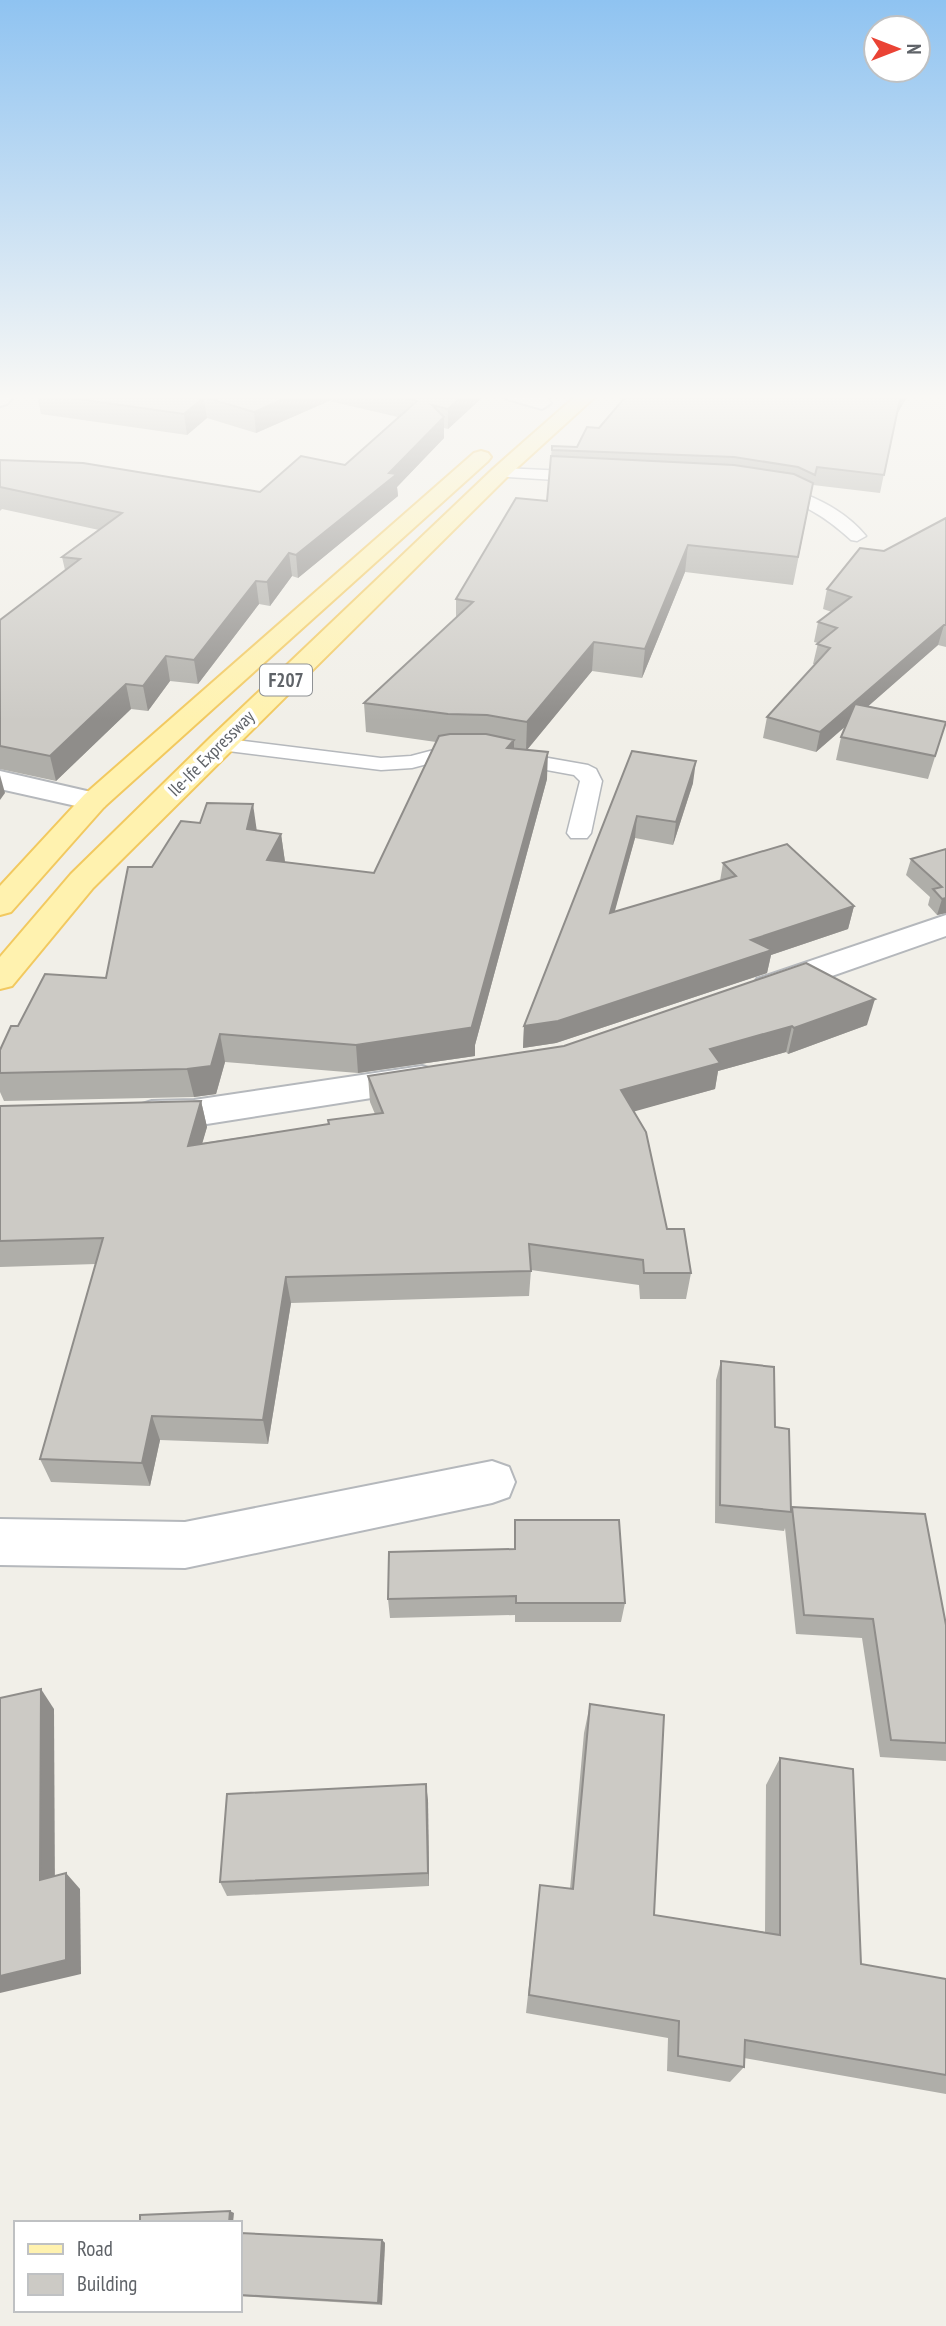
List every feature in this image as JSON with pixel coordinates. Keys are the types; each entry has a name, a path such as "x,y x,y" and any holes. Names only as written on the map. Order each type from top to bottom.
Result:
{"main road":[{"name":"Ile-Ife Expressway","path":"0,905 94,801 429,504"},
{"name":"Ile-Ife Expressway","path":"0,978 82,881 468,504"}],"street":[{"path":"0,780 94,801"},
{"path":"738,998 946,925"},
{"path":"125,1115 194,1113 452,1074"},
{"path":"0,1542 186,1545 492,1482"}],"lane":[{"path":"816,504 827,509 858,536"},
{"path":"220,744 381,764 412,762 449,752 486,753 580,770 588,774 591,781 579,833"}],"building":[{"path":"78,504 360,504 296,555 289,553 267,582 256,581 194,660 166,656 143,686 126,684 50,756 0,746 0,620 80,559 62,557 122,513"},
{"path":"513,504 809,504 798,557 688,545 645,649 594,642 527,722 487,715 448,714 364,703 473,602 456,599"},
{"path":"946,518 946,625 820,732 767,717 830,648 817,644 837,628 818,622 851,597 827,589 860,548 884,551"},
{"path":"855,704 946,722 935,756 841,737"},
{"path":"486,734 514,740 507,748 548,752 472,1026 475,1027 356,1045 220,1034 211,1066 187,1069 0,1073 0,1050 11,1026 18,1026 45,974 106,978 128,867 152,867 181,821 200,823 207,803 253,804 247,829 281,834 267,860 374,873 439,736"},
{"path":"632,751 696,761 676,822 637,816 610,913 736,876 723,863 787,844 854,906 751,940 772,950 558,1021 524,1026"},
{"path":"946,849 946,898 942,899 933,889 942,887 911,859"},
{"path":"806,963 875,999 794,1028 792,1026 710,1049 720,1063 621,1090 646,1132 667,1229 684,1229 691,1273 644,1273 643,1260 529,1244 531,1271 286,1277 263,1420 152,1416 142,1463 40,1459 103,1238 0,1241 0,1106 201,1101 188,1146 329,1124 328,1120 383,1113 368,1076 564,1046"},
{"path":"721,1361 774,1367 775,1427 789,1429 791,1512 720,1505"},
{"path":"792,1507 925,1514 946,1625 946,1743 891,1740 873,1619 804,1615"},
{"path":"515,1520 619,1520 625,1603 516,1603 516,1596 388,1599 389,1552 515,1549"},
{"path":"41,1689 40,1880 66,1873 66,1960 0,1976 0,1698"},
{"path":"590,1704 664,1715 654,1915 780,1935 780,1758 853,1769 861,1964 946,1979 946,2075 745,2040 744,2067 678,2056 679,2021 529,1995 540,1885 573,1889"},
{"path":"426,1784 428,1873 220,1882 227,1794"},
{"path":"230,2211 229,2221 140,2221 140,2215"},
{"path":"242,2233 382,2240 378,2303 242,2295"}]}
